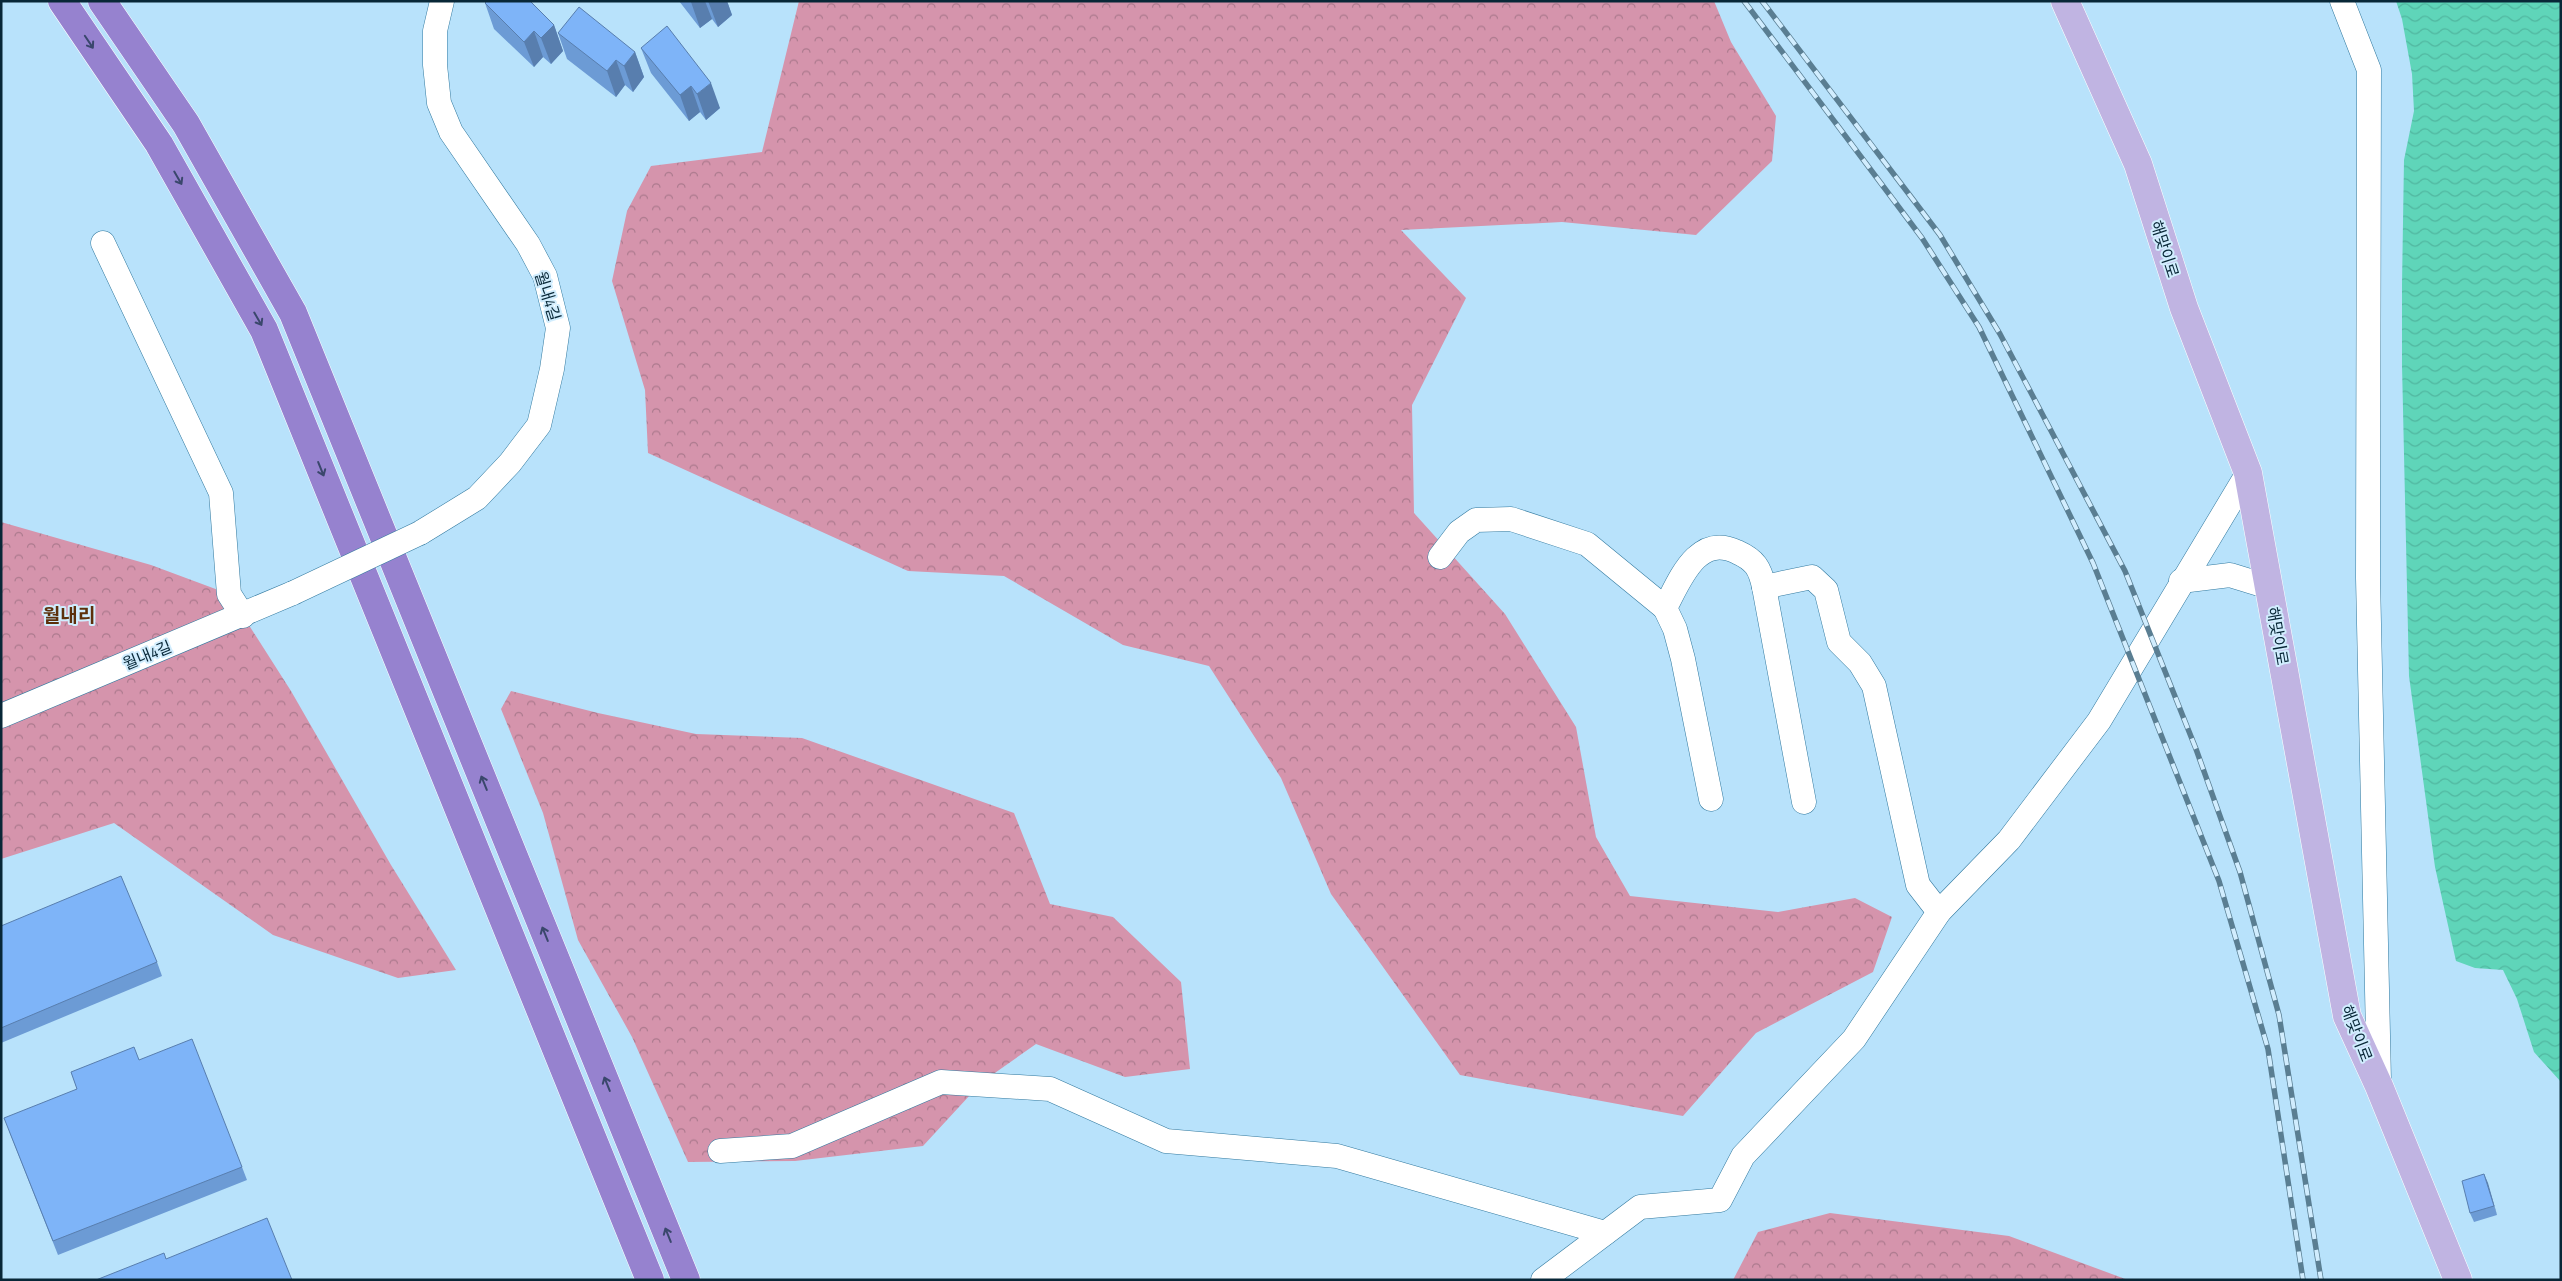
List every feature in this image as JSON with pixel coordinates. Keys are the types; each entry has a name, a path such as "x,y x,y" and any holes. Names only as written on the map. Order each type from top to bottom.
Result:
{"highway":[{"path":"62,1 159,144 264,330 650,1280"},
{"path":"102,1 186,124 293,313 686,1280"}],"main road":[{"name":"해맞이로","path":"2065,1 2138,164 2184,308 2248,473 2347,1016 2379,1086 2458,1280"}],"street":[{"name":"월내4길","path":"1,716 243,616 420,533 477,498 510,464 539,425 552,369 558,328 545,276 528,244 451,132 439,103 435,65 435,31 442,1"},
{"path":"2342,1 2369,70 2368,578 2379,1086"},
{"path":"104,243 221,493 229,594 243,616"},
{"path":"1543,1280 1640,1207 1720,1200 1743,1156 1854,1039 1939,912 2009,840 2099,721 2181,581 2248,473"},
{"path":"1440,557 1459,532 1476,520 1511,519 1587,544 1665,608 1675,629 1683,659 1711,799"},
{"path":"1665,608 1682,577 1698,554 1711,548 1727,547 1754,561 1760,571 1764,586 1804,802"},
{"path":"2181,581 2230,575 2269,587"},
{"path":"1764,586 1812,577 1826,590 1839,642 1860,663 1874,686 1918,885 1939,912"},
{"path":"720,1151 792,1146 941,1082 1050,1089 1166,1141 1338,1156 1605,1233"}],"green space":[{"path":"799,1 1714,1 1731,42 1776,116 1772,161 1696,235 1562,222 1401,230 1466,298 1412,405 1414,513 1505,614 1576,727 1596,837 1630,896 1778,912 1855,898 1892,917 1873,972 1756,1033 1683,1116 1460,1075 1331,894 1281,778 1209,666 1123,645 1004,576 908,571 648,453 645,390 612,281 627,211 651,166 762,152"},
{"path":"1,522 151,565 229,594 291,691 391,865 456,970 398,978 273,935 114,823 1,859"},
{"path":"511,691 598,713 696,734 802,738 1014,813 1050,904 1113,917 1181,982 1190,1069 1125,1077 1036,1044 982,1082 923,1146 795,1161 688,1162 632,1037 578,940 543,813 501,709"},
{"path":"1830,1213 2009,1236 2128,1280 1733,1280 1758,1232"}],"water":[{"path":"2396,1 2561,1 2561,1082 2534,1052 2517,999 2503,970 2475,968 2456,961 2435,867 2409,676 2402,285 2404,160 2414,111 2412,74 2402,19"}],"building":[{"path":"487,1 530,1 554,25 541,38 534,31 524,42 485,3"},
{"path":"579,7 635,52 624,66 616,60 607,71 558,33"},
{"path":"667,26 711,83 697,94 691,86 680,95 641,48"},
{"path":"121,876 157,962 1,1028 1,926"},
{"path":"192,1039 242,1167 53,1241 4,1118 77,1089 71,1072 134,1047 139,1060"},
{"path":"2484,1174 2494,1206 2470,1213 2462,1181"},
{"path":"267,1218 292,1280 96,1280 164,1253 166,1259"}],"railway":[{"path":"1744,1 1922,238 1979,327 2093,563 2219,881 2268,1049 2303,1280"},
{"path":"1762,1 1940,235 2000,334 2125,571 2196,749 2240,872 2279,1015 2321,1280"}],"district":[{"name":"월내리","path":"69,615"}]}
